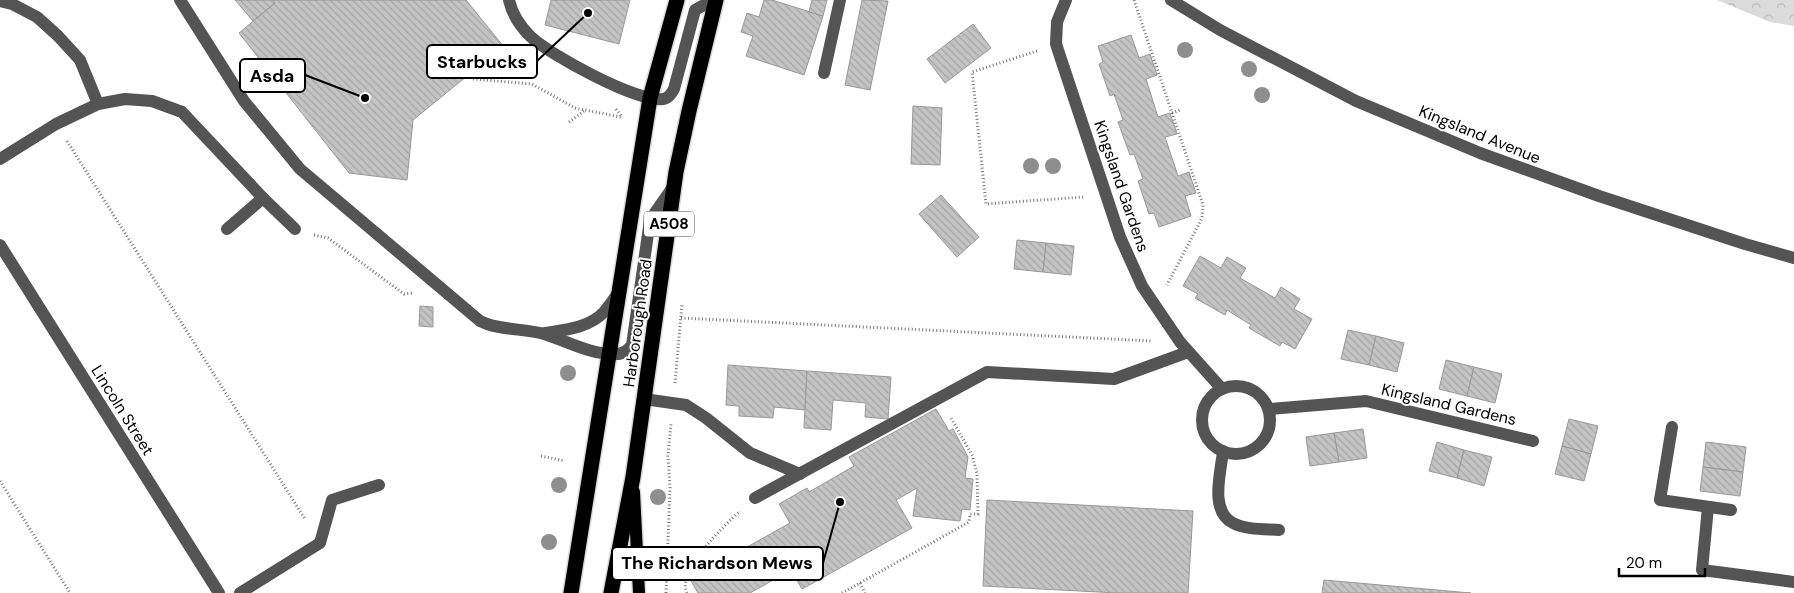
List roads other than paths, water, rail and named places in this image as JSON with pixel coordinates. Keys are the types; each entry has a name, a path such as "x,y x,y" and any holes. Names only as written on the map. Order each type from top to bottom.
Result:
{"highway":[{"name":"Harborough Road","path":"571,593 650,98 676,0"},
{"name":"Harborough Road","path":"611,593 633,477 674,185 714,0"}],"main road":[{"path":"633,477 639,593"}],"street":[{"path":"180,0 244,101 300,169 480,321 492,326 543,334 609,354 619,354 628,351 632,345 650,220 674,185"},
{"path":"509,0 516,19 521,26 529,36 546,49 587,72 627,91 650,98 664,99 670,96 674,89 695,10 714,0"},
{"path":"824,73 840,0"},
{"name":"Kingsland Gardens","path":"1066,0 1057,22 1056,44 1120,237 1142,286 1155,308 1184,347 1222,389"},
{"name":"Kingsland Avenue","path":"1171,0 1220,30 1356,101 1480,153 1599,196 1744,244 1794,258"},
{"path":"0,1 12,4 37,17 58,36 80,60 98,104"},
{"path":"0,159 56,124 98,104 125,99 152,101 182,112 295,230"},
{"path":"227,229 263,198"},
{"name":"Lincoln Street","path":"0,245 219,593"},
{"path":"543,334 571,329 589,323 603,313 618,293"},
{"path":"755,498 987,372 1114,379 1184,347"},
{"path":"1233,386 1244,387 1255,392 1263,399 1268,409 1270,420 1268,431 1263,441 1255,448 1234,454 1223,451 1214,445 1207,436 1203,420 1206,404 1213,395 1222,389 1233,386"},
{"path":"644,399 686,405 706,418 750,453 800,474"},
{"name":"Kingsland Gardens","path":"1268,409 1366,401 1533,441"},
{"path":"1672,427 1660,500 1732,510"},
{"path":"1223,451 1218,498 1221,512 1233,524 1279,530"},
{"path":"240,593 320,543 332,500 379,484"},
{"path":"1708,507 1702,570 1794,582"}],"place":[{"name":"Starbucks","path":"588,13"},
{"name":"Asda","path":"365,98"},
{"name":"The Richardson Mews","path":"840,502"}]}
